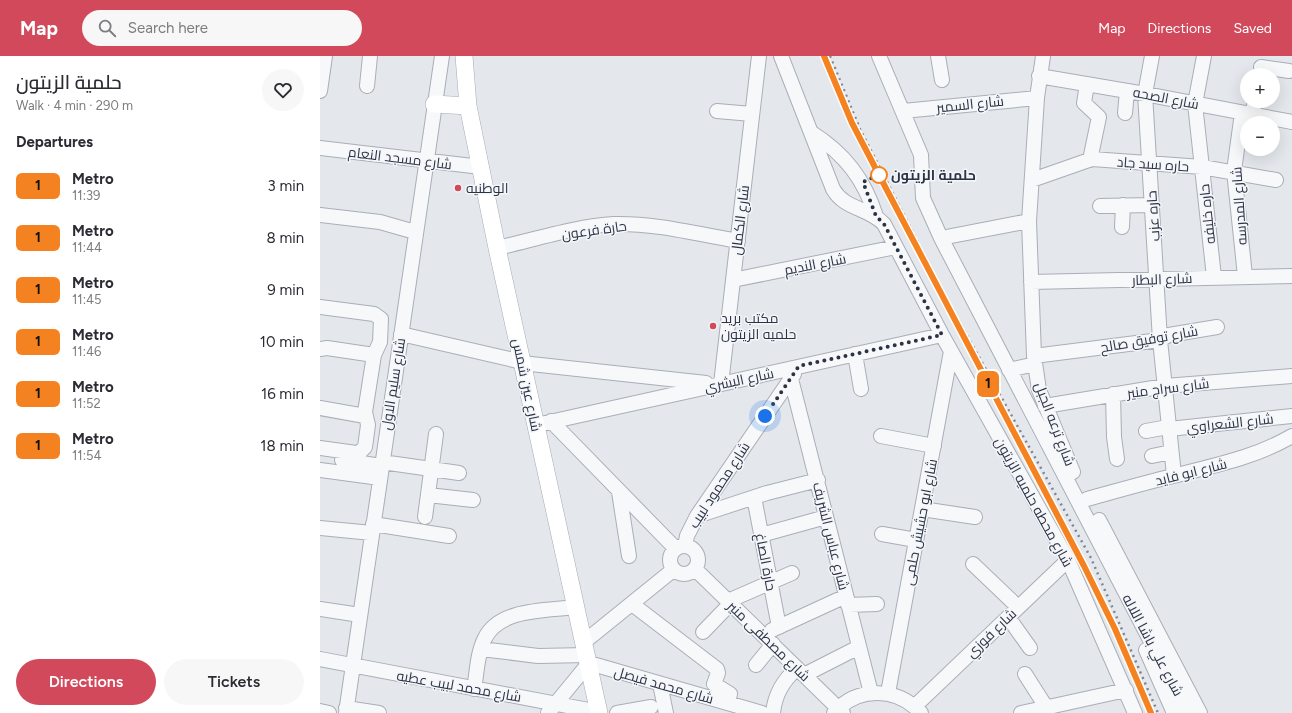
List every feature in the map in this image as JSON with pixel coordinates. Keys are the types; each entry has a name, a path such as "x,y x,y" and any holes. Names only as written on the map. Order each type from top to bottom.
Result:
{"main road":[{"name":"شارع عين شمس","path":"464,56 468,106 497,248 522,363 543,423 576,607 599,713"},
{"path":"434,104 468,106"}],"street":[{"path":"320,91 324,56"},
{"path":"367,86 370,56"},
{"name":"شارع سليم الاول","path":"346,710 442,56"},
{"name":"شارع الكمال","path":"720,384 759,56"},
{"path":"781,56 838,197 845,203 876,216"},
{"path":"879,56 921,155 923,198 941,238 1093,529 1121,596 1174,713"},
{"path":"938,56 942,80"},
{"name":"شارع ترعه الجبل","path":"1043,56 1037,98 1029,221 1035,360 1038,386 1061,445 1087,499 1194,699 1200,713"},
{"name":"حاره عزب","path":"1152,56 1145,94 1160,340 1174,475"},
{"name":"حاره خليفه","path":"1204,56 1195,104 1214,277"},
{"path":"1261,66 1289,71"},
{"name":"شارع الصحه","path":"1040,76 1195,104 1250,110 1292,122"},
{"path":"1087,84 1085,104 1098,117 1090,160"},
{"path":"1125,113 1126,91"},
{"name":"شارع السمير","path":"903,111 1037,98"},
{"name":"شارع المدرسه","path":"1245,276 1234,171 1250,110"},
{"path":"717,111 752,114"},
{"path":"812,133 841,154 853,168 863,182 876,216"},
{"name":"شارع مسجد النعام","path":"320,148 481,167"},
{"name":"حاره سيد جاد","path":"1032,180 1090,160 1202,167 1234,171 1276,180"},
{"path":"1122,227 1123,205"},
{"path":"1100,206 1152,205"},
{"path":"320,215 380,222 415,232"},
{"name":"شارع محطه حلميه الزيتون","path":"876,216 884,224 942,335 1068,560 1135,713"},
{"path":"941,238 1029,221"},
{"name":"حارة فرعون","path":"497,248 590,227 613,224 636,224 738,241"},
{"name":"شارع النديم","path":"733,280 896,248"},
{"name":"شارع البطار","path":"1031,282 1292,276"},
{"path":"320,307 378,316 382,324 380,338 374,355 366,416 368,425 365,446 360,452 320,448"},
{"name":"شارع توفيق صالح","path":"1009,370 1035,360 1160,340 1170,334 1217,327"},
{"path":"401,334 522,363 720,384"},
{"name":"شارع البشري","path":"543,423 799,366 856,359 942,335"},
{"path":"320,349 327,348 374,355"},
{"name":"شارع ابو حشيش حلمى","path":"888,693 951,351"},
{"path":"834,368 856,359 861,389"},
{"name":"شارع محمود لبيب","path":"680,547 696,516 799,366"},
{"name":"شارع سراج منير","path":"1046,406 1165,386 1292,376"},
{"name":"شارع عباس الشريف","path":"791,379 818,480 871,693"},
{"path":"370,384 393,388"},
{"path":"1113,394 1114,430 1117,458"},
{"path":"320,408 366,416"},
{"name":"شارع الشعراوي","path":"1146,431 1292,416"},
{"path":"543,423 680,547 696,552 698,561 695,569 684,574 674,570 670,559 680,547"},
{"path":"425,517 436,434"},
{"path":"881,436 934,446"},
{"name":"شارع ابو فايد","path":"1087,499 1174,475 1222,465 1272,447 1292,436"},
{"path":"1152,456 1171,452"},
{"path":"320,457 381,469"},
{"path":"320,470 432,469 459,473"},
{"path":"696,516 754,497 818,480"},
{"path":"619,492 629,556"},
{"path":"428,495 473,500"},
{"name":"حارة الصاغ","path":"754,497 779,627"},
{"path":"922,509 975,517"},
{"path":"761,535 826,516"},
{"path":"320,528 372,528 449,536"},
{"name":"شارع علي باشا اللاله","path":"1093,529 1188,713"},
{"path":"882,534 916,540"},
{"name":"شارع فوزي","path":"919,710 1008,617 1068,560"},
{"path":"973,564 1018,607"},
{"name":"شارع مصطفى منير","path":"695,569 763,634 838,711"},
{"path":"552,708 586,654 632,604 674,570"},
{"path":"703,632 730,602 792,573"},
{"path":"763,634 847,601 877,604"},
{"path":"632,604 717,669 718,673 714,684 730,694 728,703"},
{"path":"474,689 484,638 491,628 510,615 576,607"},
{"path":"320,609 360,615"},
{"path":"1008,617 1030,648"},
{"path":"756,665 773,644"},
{"path":"773,713 779,689 786,678 859,647"},
{"name":"شارع محمد فيصل","path":"481,649 538,656 586,654 660,684 762,713"},
{"name":"شارع محمد لبيب عطيه","path":"320,659 370,670 474,689 552,708 599,713"},
{"path":"1025,674 1041,710"},
{"path":"660,684 666,713"},
{"path":"1021,713 1080,707 1126,690"},
{"path":"838,711 854,698 871,693 888,693 903,698 919,710"},
{"path":"617,713 651,707"},
{"path":"346,710 379,713"},
{"path":"320,711 329,713"}],"railway":[{"path":"830,56 860,129 950,305 1091,558 1158,713"},
{"path":"989,387 1078,553 1115,629 1151,713"}],"metro line":[{"name":"1","path":"824,56 852,123 1084,566 1115,629 1151,713"}],"place":[{"name":"حلمية الزيتون","path":"879,175"},
{"name":"الوطنيه","path":"458,188"},
{"name":"مكتب بريد حلميه الزيتون","path":"713,326"}],"route":[{"path":"765,416 799,366 942,335 884,224 876,216 863,182 879,175"}]}
